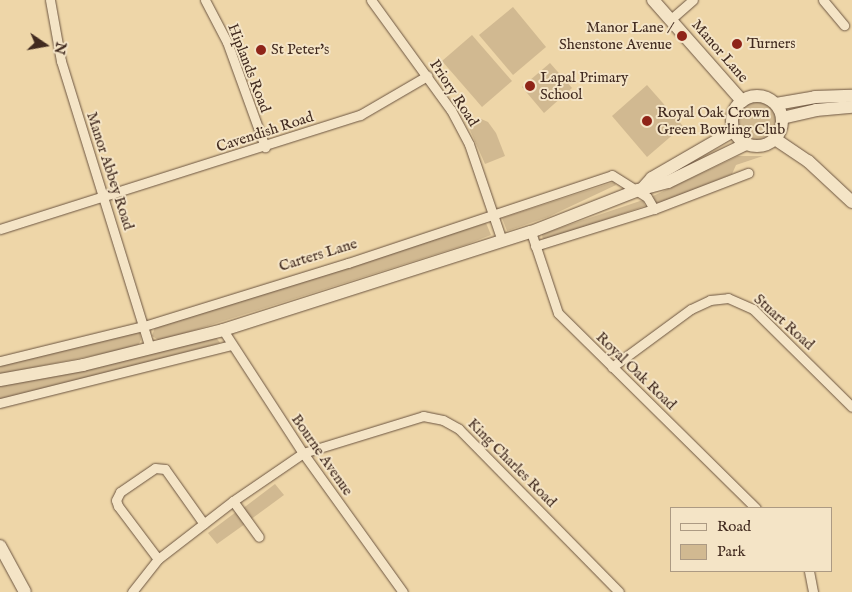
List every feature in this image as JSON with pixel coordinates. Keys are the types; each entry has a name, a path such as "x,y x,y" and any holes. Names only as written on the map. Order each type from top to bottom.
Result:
{"street":[{"name":"Manor Abbey Road","path":"50,0 62,61 150,349"},
{"name":"Hiplands Road","path":"205,0 227,42 264,147"},
{"name":"Priory Road","path":"371,0 451,110 469,144 502,241"},
{"name":"Manor Lane","path":"653,0 742,101"},
{"path":"671,19 693,0"},
{"path":"823,0 844,25"},
{"name":"Cavendish Road","path":"0,229 264,147 360,115 428,76"},
{"path":"746,144 733,131 732,114 742,101 760,96 776,104 815,97 852,96"},
{"path":"0,380 150,349 223,330 531,232 640,189 668,182 746,144 761,146 775,139 781,128 782,118 776,104"},
{"path":"782,118 852,107"},
{"path":"640,189 652,178 733,131"},
{"path":"775,139 808,161 852,202"},
{"path":"535,246 654,209 742,172"},
{"name":"Carters Lane","path":"0,361 144,326 494,215 612,175 640,189 654,209"},
{"name":"Royal Oak Road","path":"531,232 558,313 755,507"},
{"name":"Stuart Road","path":"612,367 691,309 710,300 728,298 753,309 852,406"},
{"name":"Bourne Avenue","path":"223,330 303,453 404,592"},
{"path":"0,403 231,345"},
{"name":"King Charles Road","path":"132,592 158,559 233,501 303,453 415,418 428,417 450,422 619,592"},
{"path":"158,559 118,506 116,500 120,492 155,468 166,469 204,524"},
{"path":"233,501 259,537"},
{"path":"0,546 25,592"},
{"path":"809,572 813,592"}],"green space":[{"path":"513,7 546,47 513,75 479,35"},
{"path":"472,35 512,81 482,107 442,61"},
{"path":"550,63 572,88 544,113 522,87"},
{"name":"Royal Oak Crown Green Bowling Club","path":"647,85 683,126 647,157 612,116"},
{"path":"757,102 771,108 777,122 771,136 757,142 743,136 737,122 743,108"},
{"path":"479,118 488,122 496,133 505,156 485,164 466,121"},
{"path":"738,156 763,156 736,165 732,174 656,205 653,196"},
{"path":"614,182 616,185 548,217 507,231 502,218"},
{"path":"643,200 645,206 543,241 542,234"},
{"path":"486,223 491,235 465,245 160,341 152,336 155,327"},
{"path":"140,332 141,340 137,347 0,374 0,364"},
{"path":"216,337 220,343 0,401 0,385"},
{"path":"275,484 284,495 250,520 242,509"},
{"path":"236,512 245,524 217,544 208,533"}],"place":[{"name":"Manor Lane / Shenstone Avenue","path":"682,36"},
{"name":"Turners","path":"737,44"},
{"name":"St Peter's","path":"261,50"},
{"name":"Lapal Primary School","path":"530,86"},
{"name":"Royal Oak Crown Green Bowling Club","path":"647,121"}]}
